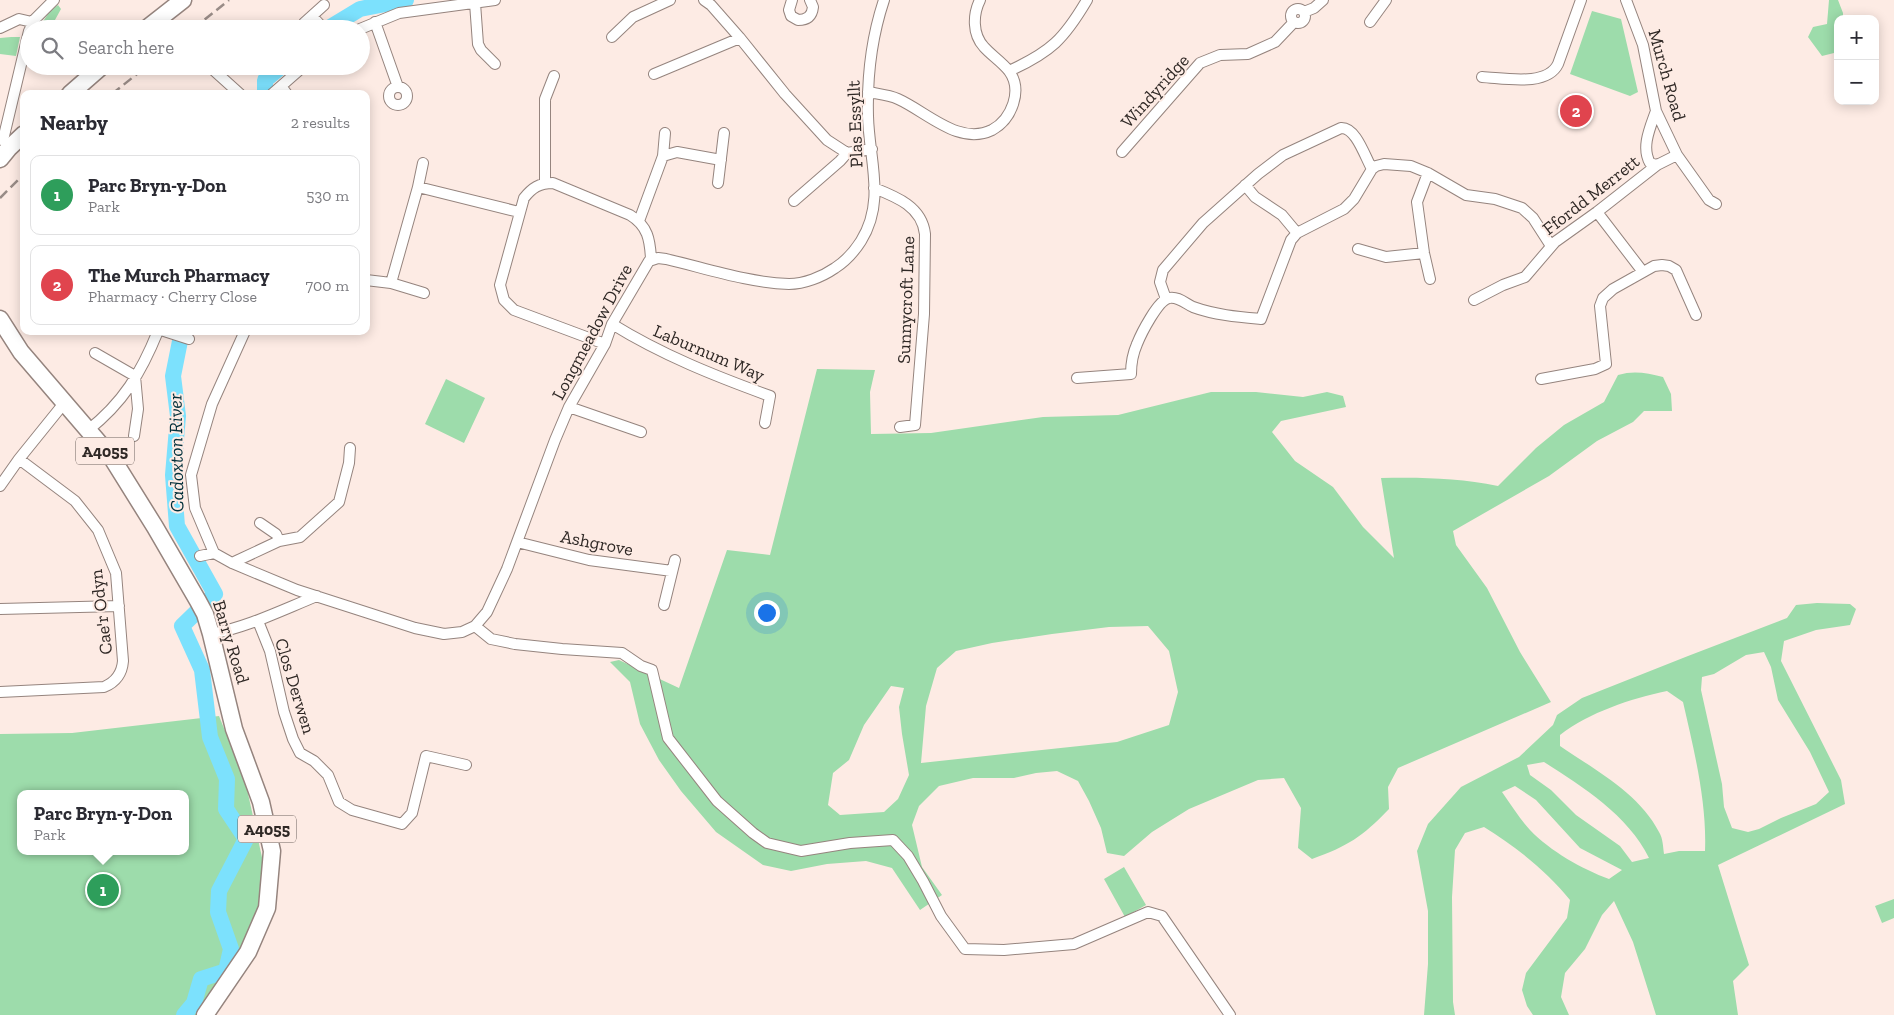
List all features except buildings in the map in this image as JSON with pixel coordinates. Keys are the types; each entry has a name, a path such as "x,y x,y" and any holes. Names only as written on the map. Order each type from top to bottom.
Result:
{"main road":[{"path":"157,20 183,0"},
{"path":"75,90 92,75"},
{"path":"4,154 20,138"},
{"name":"Barry Road","path":"0,319 21,352 112,458 202,608 234,729 261,802 272,851 268,908 248,952 205,1015"}],"street":[{"path":"36,20 54,0"},
{"path":"370,24 400,13 495,0"},
{"path":"612,37 633,17 670,0"},
{"path":"704,0 711,5 740,38 785,94 827,140 847,153"},
{"path":"792,0 789,6 790,14 794,19 803,20 813,12 810,0"},
{"name":"Plas Essyllt","path":"874,188 868,117 868,92 870,70 884,0"},
{"path":"868,92 896,98 950,129 982,134 1000,125 1014,106 1014,85 1009,71 980,43 975,26 976,8 980,0"},
{"path":"1009,71 1034,60 1052,47 1072,26 1087,0"},
{"name":"Windyridge","path":"1122,152 1200,63 1220,55 1248,54 1275,42 1294,22 1302,21 1305,17 1304,12 1314,8 1323,0"},
{"path":"1370,22 1386,0"},
{"path":"1482,77 1536,79 1552,73 1558,64 1582,0"},
{"name":"Murch Road","path":"1626,0 1643,45 1656,111 1677,155 1709,200 1716,204"},
{"path":"475,3 478,44 494,64"},
{"path":"308,20 324,5"},
{"path":"0,28 20,20"},
{"path":"375,22 398,86"},
{"path":"654,74 740,38"},
{"path":"4,154 2,140 20,67"},
{"path":"219,75 236,90"},
{"path":"284,90 296,75"},
{"path":"545,183 545,99 554,76"},
{"path":"1656,111 1648,136 1646,155 1650,163 1657,165"},
{"path":"1166,299 1160,282 1163,270 1204,223 1245,185 1283,155 1341,128 1351,130 1372,169"},
{"path":"639,221 663,156 665,133"},
{"path":"718,183 724,133"},
{"path":"794,201 847,153 872,149"},
{"path":"663,156 677,152 721,160"},
{"name":"Ffordd Merrett","path":"1474,300 1503,285 1525,277 1551,246 1657,165 1677,155"},
{"path":"391,284 423,163"},
{"path":"1077,378 1131,374 1136,346 1152,316 1166,299 1175,298 1192,307 1213,313 1261,319 1286,250 1297,233 1344,209 1354,199 1372,169 1376,166 1396,164 1412,166 1466,195 1494,199 1522,208 1533,218 1551,246"},
{"path":"1428,173 1417,202 1424,253 1430,279"},
{"path":"605,344 514,310 504,300 500,285 524,198 531,190 545,183 560,186 639,221 649,238 652,259"},
{"path":"1245,185 1255,197 1282,215 1297,233"},
{"path":"418,187 519,212"},
{"name":"Longmeadow Drive","path":"475,626 487,612 507,569 555,440 569,408 605,344 612,324 652,259 666,259 774,283 792,284 815,278 839,266 860,243 870,225 874,212 874,188"},
{"name":"Sunnycroft Lane","path":"874,188 914,209 923,222 926,234 924,314 915,426 900,428"},
{"path":"1597,212 1643,272"},
{"path":"1358,248 1386,256 1424,253"},
{"path":"1541,380 1587,371 1606,364 1600,306 1603,298 1612,289 1654,266 1668,266 1676,270 1696,315"},
{"path":"370,281 424,292"},
{"name":"Laburnum Way","path":"612,324 644,344 707,372 770,396 765,423"},
{"path":"88,431 107,415 125,395 147,357 156,335"},
{"path":"176,335 189,339"},
{"path":"243,335 212,404 191,475 195,508 214,553 232,563 297,590 431,632 454,634 475,626 491,639 515,644 562,650 622,653 652,670 668,738 717,801 767,843 801,851 850,843 893,840 908,856 940,916 965,949 1004,950 1074,944 1148,912 1162,916 1230,1015"},
{"path":"94,353 135,376"},
{"path":"134,436 138,409 135,376"},
{"path":"0,486 18,459 65,402"},
{"path":"569,408 641,432"},
{"path":"232,563 279,541 300,537 339,502 349,463 350,448"},
{"name":"Cae'r Odyn","path":"0,692 95,688 112,683 123,668 116,569 94,523 67,494 18,459"},
{"path":"260,523 276,534 279,541"},
{"name":"Ashgrove","path":"517,542 597,561 672,571"},
{"path":"200,556 214,553"},
{"path":"664,604 675,560"},
{"path":"210,634 258,621 317,596"},
{"path":"0,609 119,606"},
{"name":"Clos Derwen","path":"258,621 270,651 284,712 293,739 300,753 314,761 328,775 339,802 352,810 402,824 412,812 426,756 466,766"}],"green space":[{"path":"1829,0 1838,0 1843,15 1834,15 1834,53 1822,56 1808,37 1813,27 1827,24"},
{"path":"58,5 61,9 55,20 44,20 50,11"},
{"path":"1592,11 1621,19 1638,92 1630,96 1570,74"},
{"path":"20,37 16,56 0,54 0,38"},
{"path":"817,369 875,370 870,392 871,434 931,433 1043,417 1118,415 1211,392 1256,392 1303,397 1327,392 1343,396 1346,407 1281,421 1272,432 1295,461 1333,487 1363,527 1394,558 1381,478 1440,479 1498,486 1536,448 1564,425 1604,402 1618,375 1635,372 1663,377 1671,394 1672,411 1644,411 1633,422 1597,441 1549,476 1453,531 1456,545 1487,588 1520,652 1551,702 1398,768 1388,787 1389,809 1371,827 1354,840 1312,859 1298,848 1301,808 1284,778 1258,780 1189,809 1152,832 1124,856 1107,853 1101,828 1078,781 1057,771 1014,778 973,778 939,786 919,806 912,825 922,867 942,895 920,910 892,868 866,861 827,864 791,871 763,865 716,832 681,791 659,760 640,724 630,682 610,662 619,660 679,688 727,550 770,555","holes":["1148,626 1169,651 1178,692 1169,725 1117,742 921,763 926,706 937,668 956,651 992,643 1052,634 1109,627","891,686 904,688 899,707 909,775 898,799 884,812 840,815 828,805 833,773 849,760 864,725"]},
{"path":"446,379 485,398 464,443 425,424"},
{"path":"1817,603 1850,604 1856,609 1850,625 1816,630 1784,641 1781,661 1841,780 1845,804 1718,865 1749,965 1733,981 1738,1015 1656,1015 1633,942 1614,901 1602,915 1585,949 1565,973 1561,997 1569,1015 1533,1015 1527,1006 1522,990 1526,973 1567,918 1570,900 1530,860 1484,827 1465,833 1455,850 1452,897 1453,1002 1455,1015 1424,1015 1428,964 1428,911 1417,851 1428,824 1461,787 1519,757 1553,725 1557,715 1582,698 1787,618 1796,605","holes":["1764,652 1771,667 1778,700 1810,752 1829,792 1816,804 1748,832 1732,828 1724,807 1722,784 1701,690 1702,677 1714,674 1746,655","1667,691 1683,702 1702,795 1705,851 1679,851 1664,854 1660,834 1640,805 1615,783 1560,746 1560,735 1584,720 1611,707","1544,762 1589,792 1617,815 1629,828 1649,858 1632,862 1620,846 1576,815 1551,790 1530,775 1527,765","1515,786 1536,800 1580,848 1622,870 1609,879 1577,865 1538,838 1519,817 1502,792"]},
{"path":"219,716 245,780 265,871 255,933 199,1015 0,1015 0,734 72,733"},
{"path":"1124,867 1146,905 1125,917 1104,879"},
{"path":"1894,899 1894,918 1882,923 1875,906"}],"waterway":[{"name":"Cadoxton River","path":"342,20 360,9 406,0"},
{"name":"Cadoxton River","path":"265,90 265,80 271,75"},
{"name":"Cadoxton River","path":"181,335 173,376 178,416 173,475 177,526 215,594 182,626 202,670 210,737 227,779 226,809 246,839 219,891 218,912 231,949 226,971 201,979 194,1003 184,1015"}],"railway":[{"path":"204,20 229,0"},
{"path":"117,90 136,75"},
{"path":"0,198 20,178"}],"place":[{"name":"The Murch Pharmacy","path":"1576,111"},
{"name":"Parc Bryn-y-Don","path":"103,890"}]}
